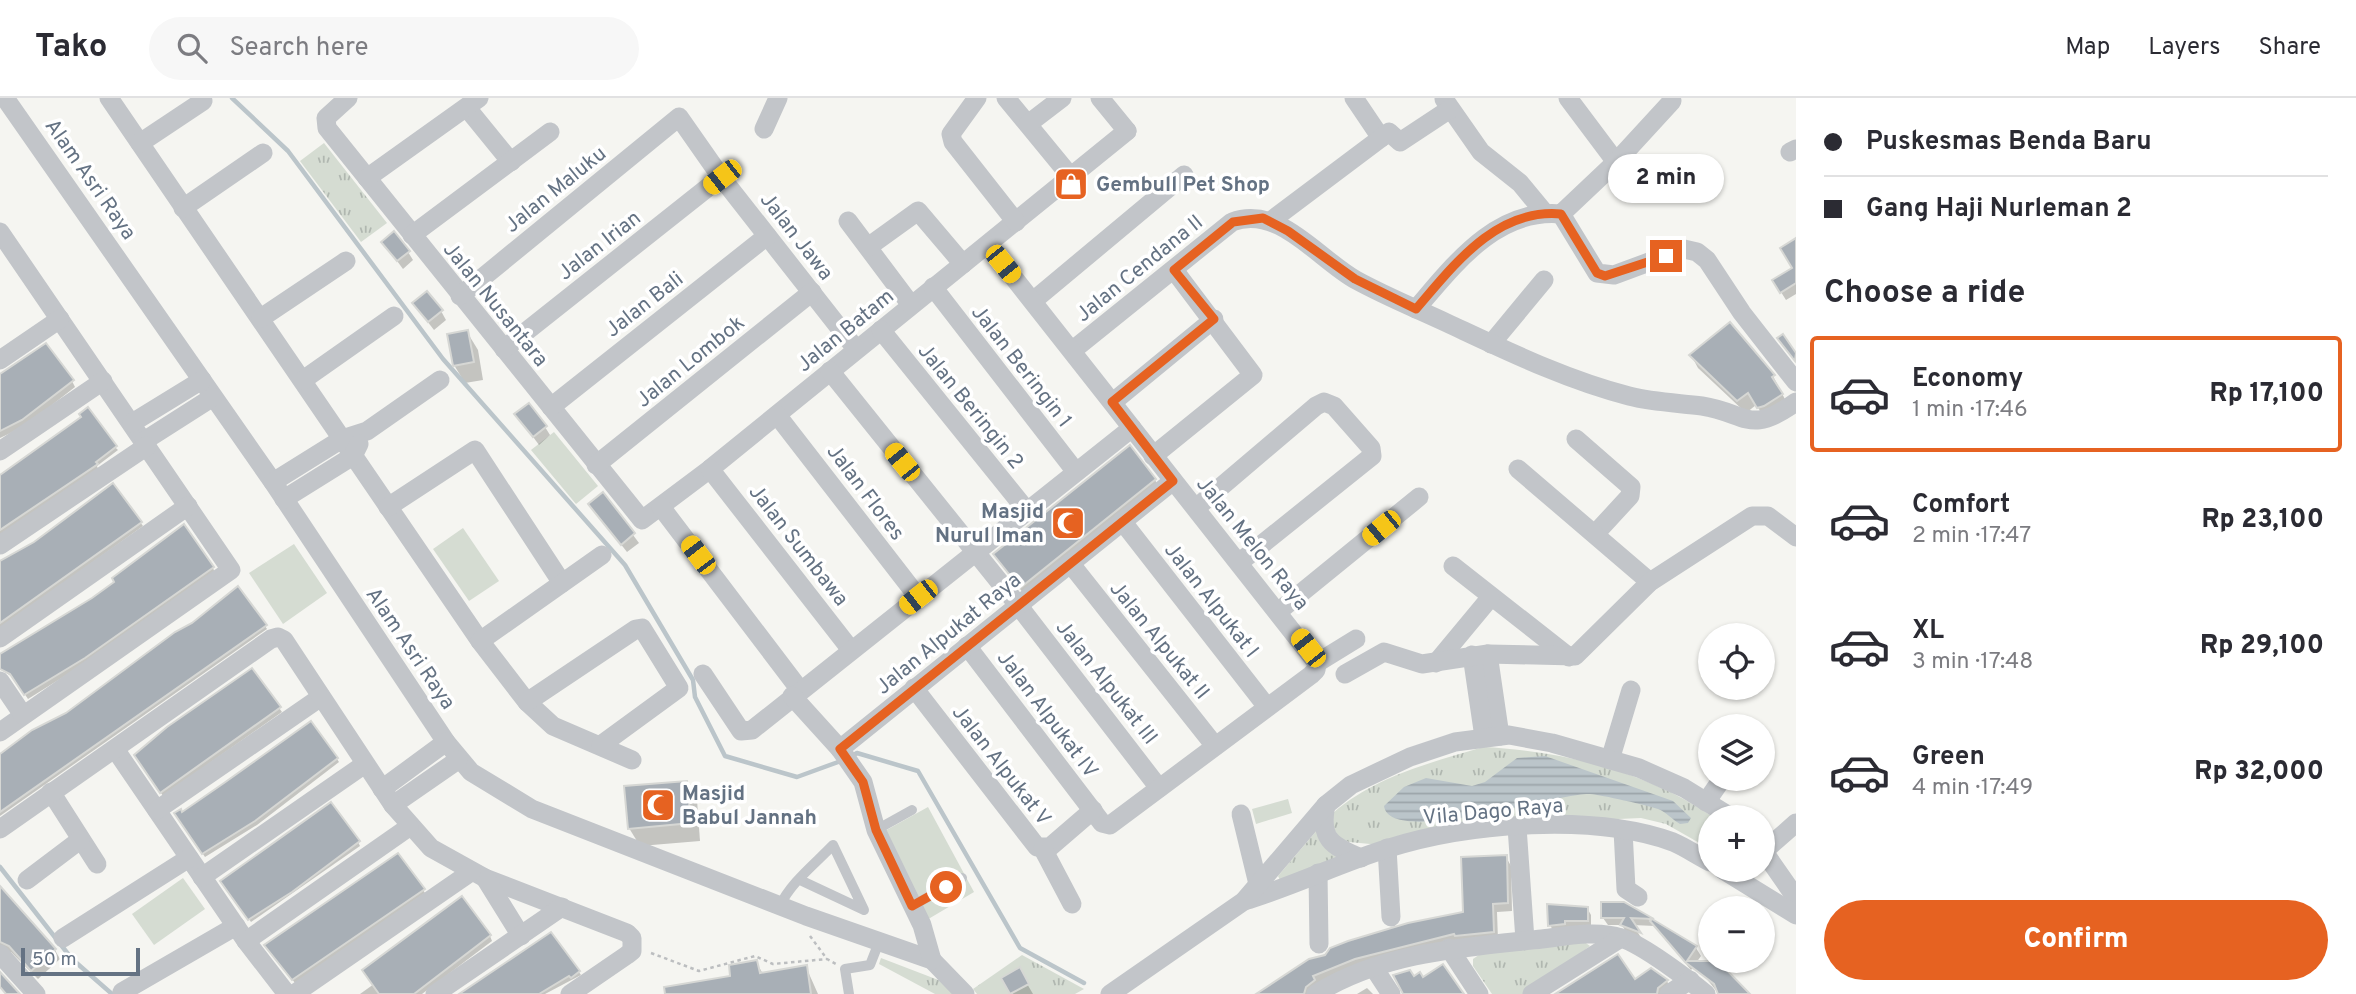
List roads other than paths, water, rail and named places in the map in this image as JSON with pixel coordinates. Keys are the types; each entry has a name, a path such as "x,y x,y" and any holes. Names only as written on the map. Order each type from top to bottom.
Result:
{"street":[{"name":"Alam Asri Raya","path":"5,98 273,482 458,760 497,790 532,809 806,916 932,960 965,994"},
{"path":"109,98 480,641 527,702 553,726 632,760"},
{"path":"764,130 778,98"},
{"path":"977,98 951,134 953,142 1016,222"},
{"path":"1006,98 1071,177"},
{"path":"1028,124 1062,98"},
{"path":"1100,98 1127,131"},
{"path":"1114,98 1128,115 1127,131"},
{"path":"1354,98 1381,138"},
{"path":"1568,98 1616,162"},
{"path":"140,143 203,101"},
{"path":"1416,309 1469,247 1500,229 1553,213 1616,162 1672,101"},
{"name":"Jalan Nusantara","path":"336,102 326,118 327,128 637,517 654,513 796,693"},
{"path":"367,178 473,103 510,162"},
{"path":"1796,382 1742,313 1707,260 1697,252 1684,249 1630,270 1605,276 1597,273 1553,213 1481,152 1446,103 1400,142 1391,131 1272,220 1355,279 1416,309 1491,344 1630,396 1709,407 1744,421 1775,416 1796,402"},
{"name":"Jalan Jawa","path":"678,117 766,236 856,349"},
{"name":"Jalan Maluku","path":"460,296 678,117"},
{"name":"Jalan Batam","path":"654,513 1127,131"},
{"path":"412,235 550,132"},
{"path":"183,208 263,153"},
{"path":"1033,301 1184,175"},
{"name":"Jalan Irian","path":"504,349 722,177"},
{"path":"868,247 918,211 963,264"},
{"name":"Jalan Cendana II","path":"1073,350 1233,222 1253,218 1272,220"},
{"path":"848,221 911,305"},
{"path":"0,232 231,570 0,732"},
{"name":"Jalan Bali","path":"551,407 766,236"},
{"name":"Jalan Melon Raya","path":"988,245 1073,350 1153,456 1279,611 1317,667"},
{"path":"0,267 17,256"},
{"path":"261,318 346,261"},
{"path":"1153,456 1252,378 1252,370 1174,270"},
{"path":"1491,344 1544,280"},
{"name":"Jalan Beringin 1","path":"933,288 1076,472"},
{"name":"Jalan Lombok","path":"596,465 812,292"},
{"path":"303,380 394,316"},
{"path":"0,360 60,319"},
{"path":"1112,402 1214,319"},
{"name":"Jalan Beringin 2","path":"881,330 1027,511"},
{"name":"Jalan Alpukat III","path":"830,371 1018,605 1159,788"},
{"path":"132,423 202,380"},
{"path":"273,482 342,439 367,431 440,380"},
{"path":"0,451 103,381"},
{"path":"0,545 213,397"},
{"path":"1196,508 1324,402 1334,406 1371,448 1371,456 1240,562"},
{"name":"Jalan Flores","path":"778,415 918,597"},
{"path":"703,674 741,731 751,730 1132,428"},
{"path":"284,499 353,456 367,431"},
{"path":"1576,439 1631,487 1630,496 1595,534"},
{"path":"388,508 475,450 562,583"},
{"name":"Jalan Sumbawa","path":"710,469 851,650"},
{"path":"1518,469 1650,582"},
{"name":"Jalan Alpukat Raya","path":"840,749 1173,481"},
{"path":"1279,611 1419,497"},
{"path":"0,638 188,506"},
{"path":"1345,674 1384,652 1422,664 1480,654 1569,657 1581,653 1650,582 1752,516 1768,516 1796,537"},
{"name":"Jalan Alpukat I","path":"1122,521 1267,707"},
{"path":"480,641 602,555"},
{"name":"Jalan Alpukat II","path":"1070,563 1215,746"},
{"path":"1452,566 1569,657"},
{"path":"1436,663 1490,598"},
{"path":"527,702 636,629 642,628 679,688 601,745"},
{"path":"0,829 271,639 278,637 284,640 409,827 437,853 478,875 627,933 633,945 627,955 570,994"},
{"path":"1093,810 1102,823 1110,825 1356,639"},
{"name":"Jalan Alpukat IV","path":"967,646 1093,810"},
{"path":"1480,654 1492,736"},
{"path":"0,681 23,715"},
{"name":"Jalan Alpukat V","path":"914,688 1037,847 1043,849 1093,810"},
{"path":"1610,760 1631,690"},
{"path":"796,693 863,782 876,830 912,906 932,960"},
{"path":"157,810 321,697"},
{"name":"Vila Dago Raya","path":"1244,901 1326,805 1351,785 1376,771 1455,742 1492,736 1531,738 1610,760 1684,788 1711,805"},
{"path":"387,797 446,742"},
{"path":"115,749 241,934 286,994"},
{"path":"387,797 458,760"},
{"path":"202,877 365,764"},
{"path":"1706,802 1714,791"},
{"path":"51,792 97,864"},
{"path":"1326,805 1322,822 1325,834 1332,844 1361,858"},
{"path":"1241,814 1258,884"},
{"path":"1775,840 1796,823"},
{"name":"Vila Dago Raya","path":"1110,994 1244,901 1387,848 1434,837 1523,827 1577,826 1623,830 1675,843 1698,855"},
{"path":"122,992 241,934 409,827"},
{"path":"1523,827 1532,940"},
{"path":"1623,830 1626,889 1638,897"},
{"path":"27,880 80,840"},
{"path":"1387,848 1391,917"},
{"path":"1043,849 1072,904"},
{"path":"63,938 189,858"},
{"path":"1775,867 1796,898"},
{"path":"1318,873 1319,944"},
{"path":"478,875 521,936"},
{"path":"294,994 478,875"},
{"path":"1742,882 1796,915"},
{"path":"435,994 562,908"},
{"path":"1316,994 1374,968 1449,948 1577,935 1621,938 1690,980 1706,994"},
{"path":"1532,994 1621,938"},
{"path":"1449,948 1479,994"},
{"path":"0,954 36,994"},
{"path":"1374,968 1391,994"},
{"path":"1669,994 1690,980"}],"lane":[{"path":"876,830 912,810"},
{"path":"780,906 784,897 800,880 833,845 864,910 800,880"},
{"path":"912,906 962,878"},
{"path":"849,994 845,969 870,965 878,942"}],"waterway":[{"path":"232,98 288,151 443,359 625,565 693,680 695,697 725,756 797,777 841,761"},
{"path":"852,756 857,753 918,771 1020,948 1084,983"},
{"path":"0,867 72,959 112,994"}],"place":[{"name":"Gembull Pet Shop","path":"1071,184"},
{"name":"Masjid Nurul Iman","path":"1068,523"},
{"name":"Masjid Babul Jannah","path":"658,805"}]}
